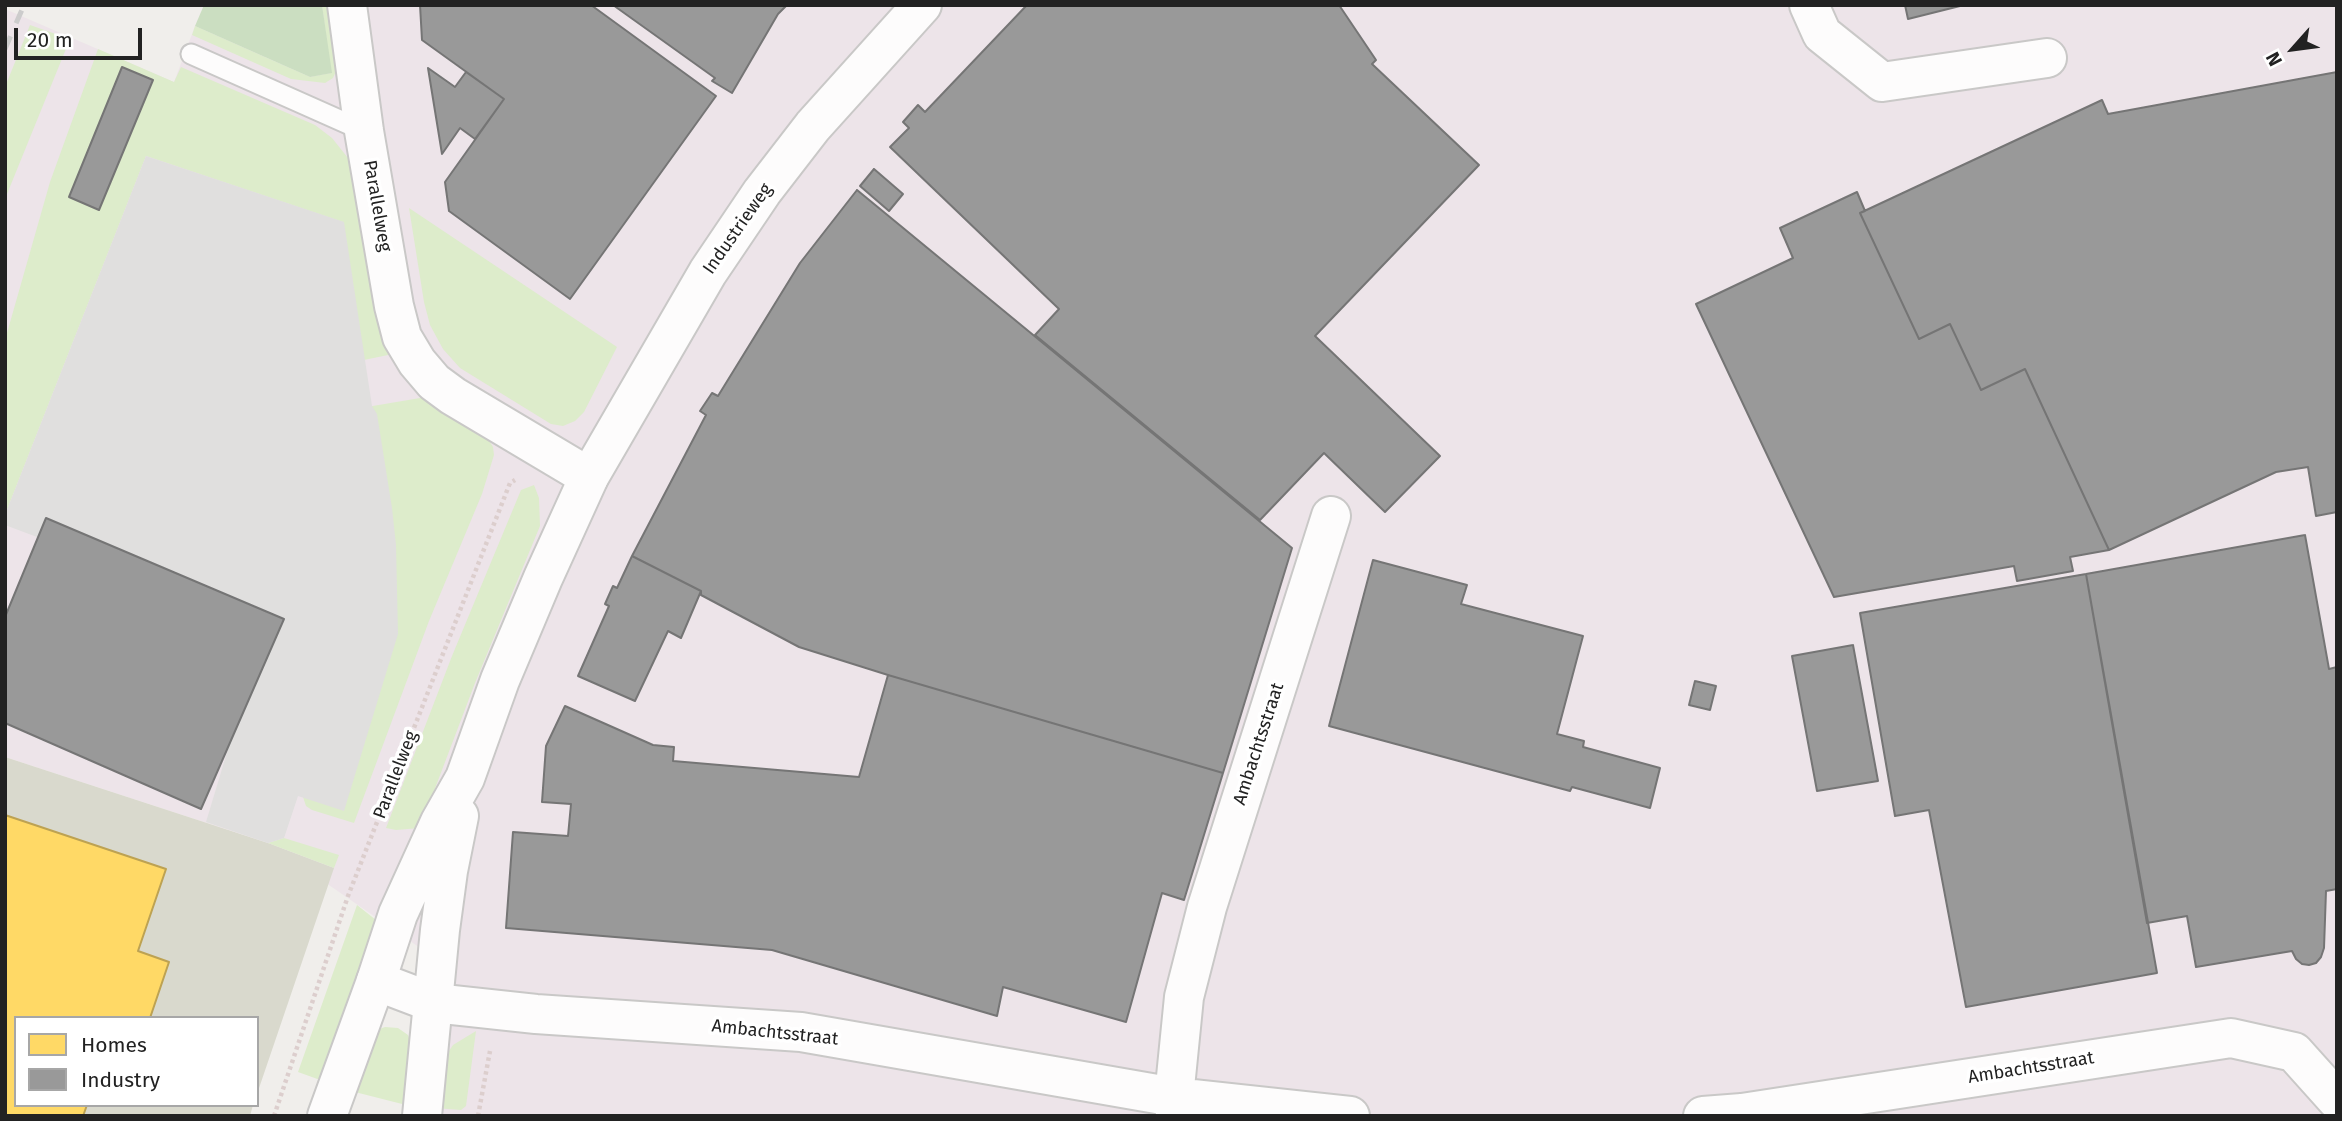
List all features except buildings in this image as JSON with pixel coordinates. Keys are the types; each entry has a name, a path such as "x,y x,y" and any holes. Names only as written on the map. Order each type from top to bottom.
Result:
{"street":[{"name":"Parallelweg","path":"347,5 364,131 394,306 402,337 417,362 434,382 552,457 589,477"},
{"name":"Industrieweg","path":"589,477 708,272 762,192 813,126 922,5"},
{"path":"1809,5 1822,34 1882,82 2047,58"},
{"path":"327,1116 398,914 440,822 465,778 516,642 589,477"},
{"name":"Ambachtsstraat","path":"1175,1107 1184,997 1207,907 1331,516"},
{"path":"422,1116 448,871 465,778"},
{"name":"Ambachtsstraat","path":"376,981 434,1003 536,1014 801,1032 1175,1107 1350,1116"},
{"name":"Ambachtsstraat","path":"1703,1116 1742,1113 2231,1038 2294,1052 2337,1100"}],"lane":[{"path":"191,54 364,131"}],"path":[{"name":"Parallelweg","path":"274,1116 348,896 510,483 552,457"}],"shaded area":[{"path":"322,5 2337,5 2337,1116 442,1116 455,972 268,843 5,757 5,9 174,82 195,26 310,77"},
{"path":"146,156 344,222 372,406 377,414 392,508 396,545 398,634 344,811 298,796 284,838 268,843 206,822 266,623 5,525 5,515"},
{"path":"5,757 268,843 334,868 259,1088 259,1016 14,1016 14,1107 252,1107 250,1116 5,1116"}],"green space":[{"path":"204,5 322,5 332,73 310,77 195,26"},
{"path":"322,5 333,5 338,67 333,78 325,83 291,79 192,35 195,26 310,77 331,73"},
{"path":"30,25 70,39 5,199 5,87"},
{"path":"98,49 174,82 181,67 315,125 332,138 348,158 356,175 391,350 388,355 364,360 343,222 146,156 5,515 5,340 50,182"},
{"path":"409,208 617,347 584,412 575,421 563,426 551,424 460,368 443,349 430,325 424,302"},
{"path":"426,397 451,417 488,439 494,455 482,494 429,621 354,823 312,810 306,806 303,797 349,410"},
{"path":"534,485 539,498 540,526 475,683 420,828 386,828 452,656 521,490"},
{"path":"284,838 339,855 334,868 268,843"},
{"path":"357,905 381,924 323,1081 298,1072"},
{"path":"385,1027 398,1028 408,1035 412,1045 410,1106 347,1090 371,1032"},
{"path":"476,1031 466,1106 461,1110 435,1108 445,1057 453,1045"}],"railway":[{"path":"5,49 24,5"}]}
